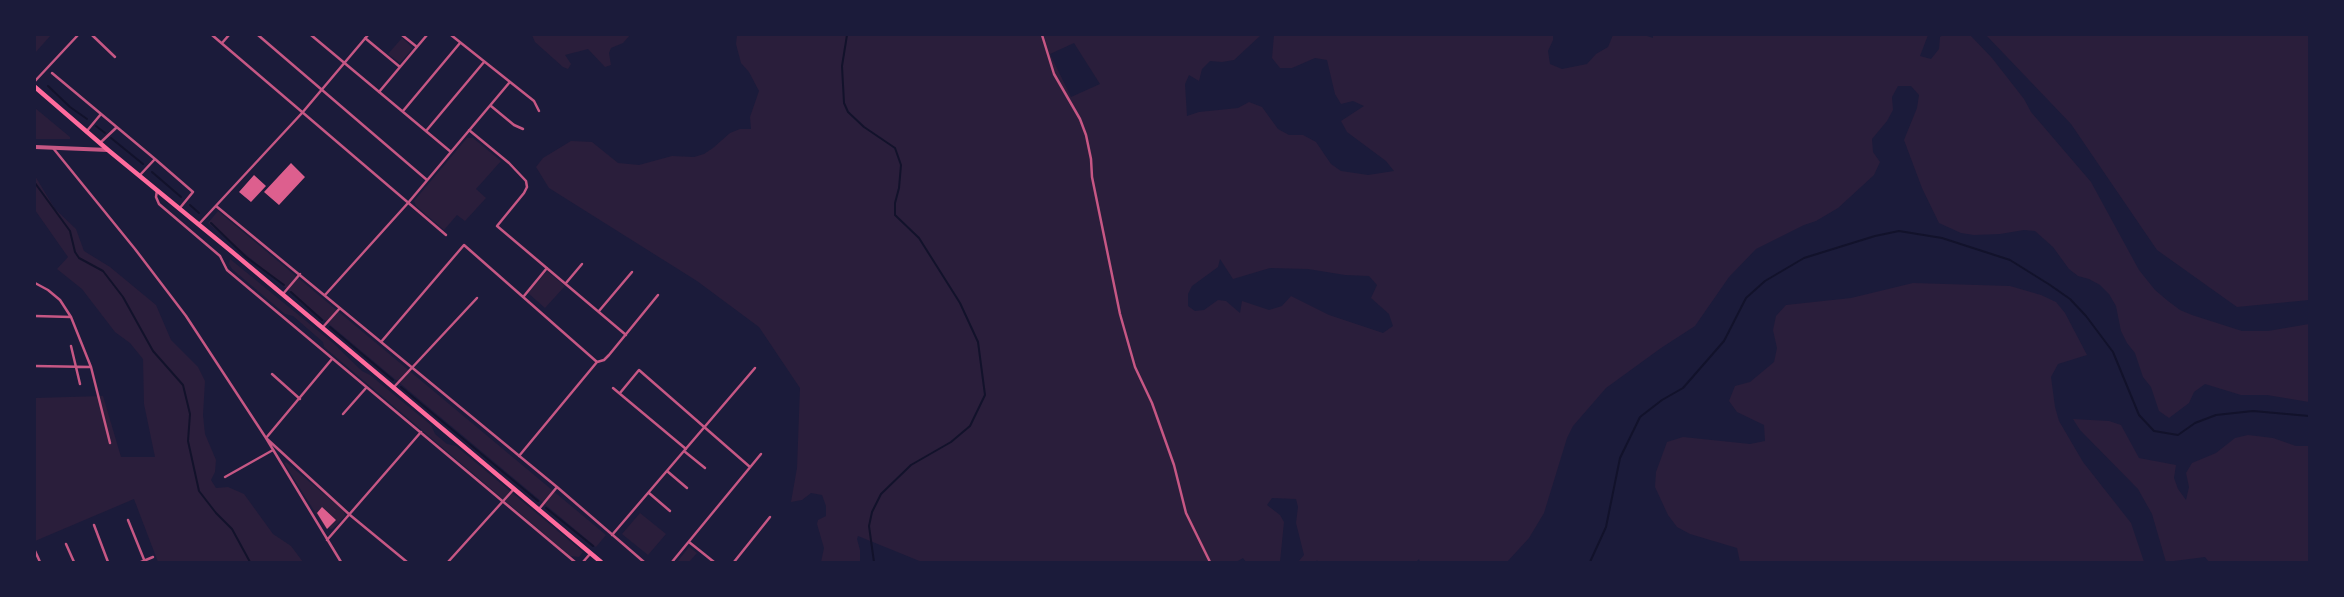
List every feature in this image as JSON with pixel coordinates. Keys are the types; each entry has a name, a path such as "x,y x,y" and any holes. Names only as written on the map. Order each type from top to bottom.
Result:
{"highway":[{"path":"35,87 198,226 394,387 601,562"}],"street":[{"path":"35,81 78,35"},
{"path":"92,35 115,57"},
{"path":"212,35 446,235"},
{"path":"222,43 229,35"},
{"path":"258,35 427,180"},
{"path":"311,35 451,152"},
{"path":"316,39 319,35"},
{"path":"402,35 417,47"},
{"path":"379,92 427,35"},
{"path":"451,35 534,101 538,110"},
{"path":"1042,35 1054,74 1080,119 1089,143 1092,178 1120,314 1135,367 1152,403 1174,465 1186,513 1210,562"},
{"path":"198,226 302,113 366,36 400,67"},
{"path":"403,111 460,43"},
{"path":"426,131 484,62"},
{"path":"52,73 194,192 178,209"},
{"path":"325,295 408,203 491,106 509,82"},
{"path":"491,106 514,125 524,129"},
{"path":"86,132 101,114"},
{"path":"100,143 117,127"},
{"path":"469,130 509,163 525,179 527,188 497,226 626,335"},
{"path":"35,147 108,150"},
{"path":"53,148 186,316 266,438 341,562"},
{"path":"139,176 155,159"},
{"path":"157,190 156,197 159,204 220,256 227,270 575,562"},
{"path":"216,206 557,487 644,562"},
{"path":"381,342 464,245 597,362"},
{"path":"566,283 582,264"},
{"path":"524,296 547,268"},
{"path":"599,312 632,272"},
{"path":"282,294 300,274"},
{"path":"35,283 48,290 60,300 71,317 91,367 110,443"},
{"path":"519,456 597,362 604,360 658,295"},
{"path":"394,387 476,298"},
{"path":"322,328 340,308"},
{"path":"35,316 71,317"},
{"path":"71,346 80,384"},
{"path":"266,438 332,359"},
{"path":"35,366 91,367"},
{"path":"612,535 755,368"},
{"path":"620,394 639,370 750,468"},
{"path":"272,374 300,398"},
{"path":"343,414 366,388"},
{"path":"614,388 705,468"},
{"path":"327,540 421,432"},
{"path":"266,438 350,515 407,562"},
{"path":"225,477 273,450"},
{"path":"672,562 761,454"},
{"path":"667,471 687,488"},
{"path":"538,510 557,487"},
{"path":"448,562 514,489"},
{"path":"649,493 670,512"},
{"path":"734,562 770,516"},
{"path":"128,520 144,562 153,557"},
{"path":"94,526 108,562"},
{"path":"689,542 714,562"},
{"path":"66,544 74,562"},
{"path":"35,551 40,562"},
{"path":"583,562 590,553"}],"shaded area":[{"path":"35,35 51,35 35,53"},
{"path":"532,35 630,35 623,43 611,48 609,53 611,65 605,67 588,49 565,55 571,64 568,69 563,67 535,42"},
{"path":"737,35 1261,35 1234,60 1210,61 1202,69 1199,81 1189,75 1185,84 1187,116 1199,112 1238,108 1249,102 1262,107 1278,129 1289,135 1303,135 1316,142 1331,164 1341,171 1368,175 1394,171 1386,161 1347,132 1341,121 1364,106 1353,101 1341,104 1335,94 1327,60 1315,58 1292,68 1280,68 1272,58 1274,35 1553,35 1548,51 1550,64 1562,69 1587,64 1596,54 1608,47 1613,35 1644,35 1653,38 1653,35 1928,35 1920,56 1931,59 1939,49 1940,37 1943,35 1970,35 1992,58 2024,99 2031,112 2091,182 2139,270 2155,290 2180,310 2242,331 2268,331 2309,324 2309,402 2267,395 2241,395 2205,384 2194,392 2189,403 2169,418 2159,411 2151,387 2143,377 2135,353 2121,331 2116,306 2109,294 2100,285 2078,276 2069,269 2053,247 2035,231 2024,230 2000,234 1974,235 1961,233 1939,223 1922,188 1904,140 1917,108 1919,95 1911,86 1898,86 1892,97 1893,110 1887,121 1872,139 1873,152 1880,162 1874,175 1838,208 1816,221 1756,249 1729,277 1695,326 1606,388 1573,426 1567,438 1544,513 1529,538 1507,562 1420,562 1419,559 1416,562 1318,562 1317,560 1316,562 1298,562 1304,555 1296,523 1298,507 1296,499 1272,498 1267,505 1280,515 1284,522 1280,562 1246,562 1243,558 1236,562 922,562 858,536 860,562 821,562 824,548 817,524 818,520 826,516 826,506 822,495 811,493 802,500 791,502 797,468 800,388 759,327 697,281 549,188 536,167 543,158 571,141 592,142 618,163 639,165 672,156 694,157 704,154 730,133 740,129 751,129 750,117 759,91 749,72 741,63 736,44","holes":["1074,43 1100,84 1071,97 1050,54","1220,259 1233,279 1270,268 1308,269 1345,275 1369,276 1377,285 1371,298 1389,314 1393,326 1383,333 1329,315 1291,296 1282,306 1269,310 1242,301 1240,313 1226,301 1218,300 1204,310 1195,311 1188,306 1188,294 1192,286 1218,267"]},
{"path":"1986,35 2309,35 2309,300 2237,307 2157,250 2071,124"},
{"path":"402,38 413,48 400,63 388,54"},
{"path":"35,108 70,137 70,139 35,139"},
{"path":"467,138 473,138 501,161 476,189 486,198 465,221 457,215 444,230 416,206 414,201"},
{"path":"35,176 55,209 76,229 84,251 110,267 156,305 171,340 198,367 205,381 203,415 205,434 216,460 215,472 211,480 216,488 228,487 244,494 273,534 291,546 303,562 158,562 134,499 35,541 35,398 103,396 121,457 155,457 144,404 143,359 130,343 115,332 82,289 57,269 68,257 35,210"},
{"path":"218,211 606,535 596,547 208,223"},
{"path":"230,259 333,343 362,371 370,375 431,425 435,434 447,444 456,446 583,552 579,557 570,556 324,347 323,342 293,316 285,314 232,269 229,264"},
{"path":"547,271 565,286 545,308 528,293"},
{"path":"1913,283 2010,286 2041,295 2056,302 2065,313 2087,355 2058,364 2051,377 2059,421 2083,462 2131,523 2144,562 1740,562 1737,548 1690,534 1677,527 1668,515 1655,487 1656,472 1667,442 1683,437 1750,444 1765,441 1764,425 1737,412 1729,401 1735,386 1750,382 1774,362 1777,348 1773,330 1776,316 1786,305 1851,298"},
{"path":"2073,419 2109,421 2121,425 2139,458 2176,465 2174,478 2178,489 2186,500 2189,487 2186,473 2192,463 2216,453 2235,438 2248,435 2273,438 2296,446 2309,446 2309,562 2209,562 2205,557 2166,562 2152,514 2138,489 2080,430"},
{"path":"286,462 344,511 345,516 332,529 325,528 284,463"},
{"path":"640,513 666,534 648,555 622,534"},
{"path":"689,547 697,553 689,562 677,562"}],"building":[{"path":"291,163 305,177 279,205 264,192"},
{"path":"254,175 266,186 251,202 239,192"},
{"path":"322,507 336,520 327,529 317,513"}],"waterway":[{"path":"847,35 842,66 844,103 848,112 864,127 895,148 901,165 895,215 919,238 960,303 978,342 985,395 970,426 951,442 911,465 881,494 872,512 869,526 874,562"},
{"path":"48,86 70,107 87,119"},
{"path":"96,126 105,133"},
{"path":"111,138 143,164"},
{"path":"152,172 181,197"},
{"path":"35,183 70,231 75,252 79,258 103,271 123,297 153,351 183,385 190,414 188,441 199,491 216,513 232,529 250,562"},
{"path":"190,205 199,213"},
{"path":"211,223 246,257 284,285"},
{"path":"1590,562 1606,527 1620,458 1640,417 1662,400 1683,388 1724,341 1746,298 1765,281 1804,258 1875,236 1899,231 1942,238 2010,260 2070,299 2086,316 2113,352 2139,415 2154,431 2178,435 2195,423 2216,415 2253,411 2309,416"},
{"path":"291,292 322,320"},
{"path":"330,327 393,380"},
{"path":"401,387 538,501"},
{"path":"546,508 593,546"}]}
